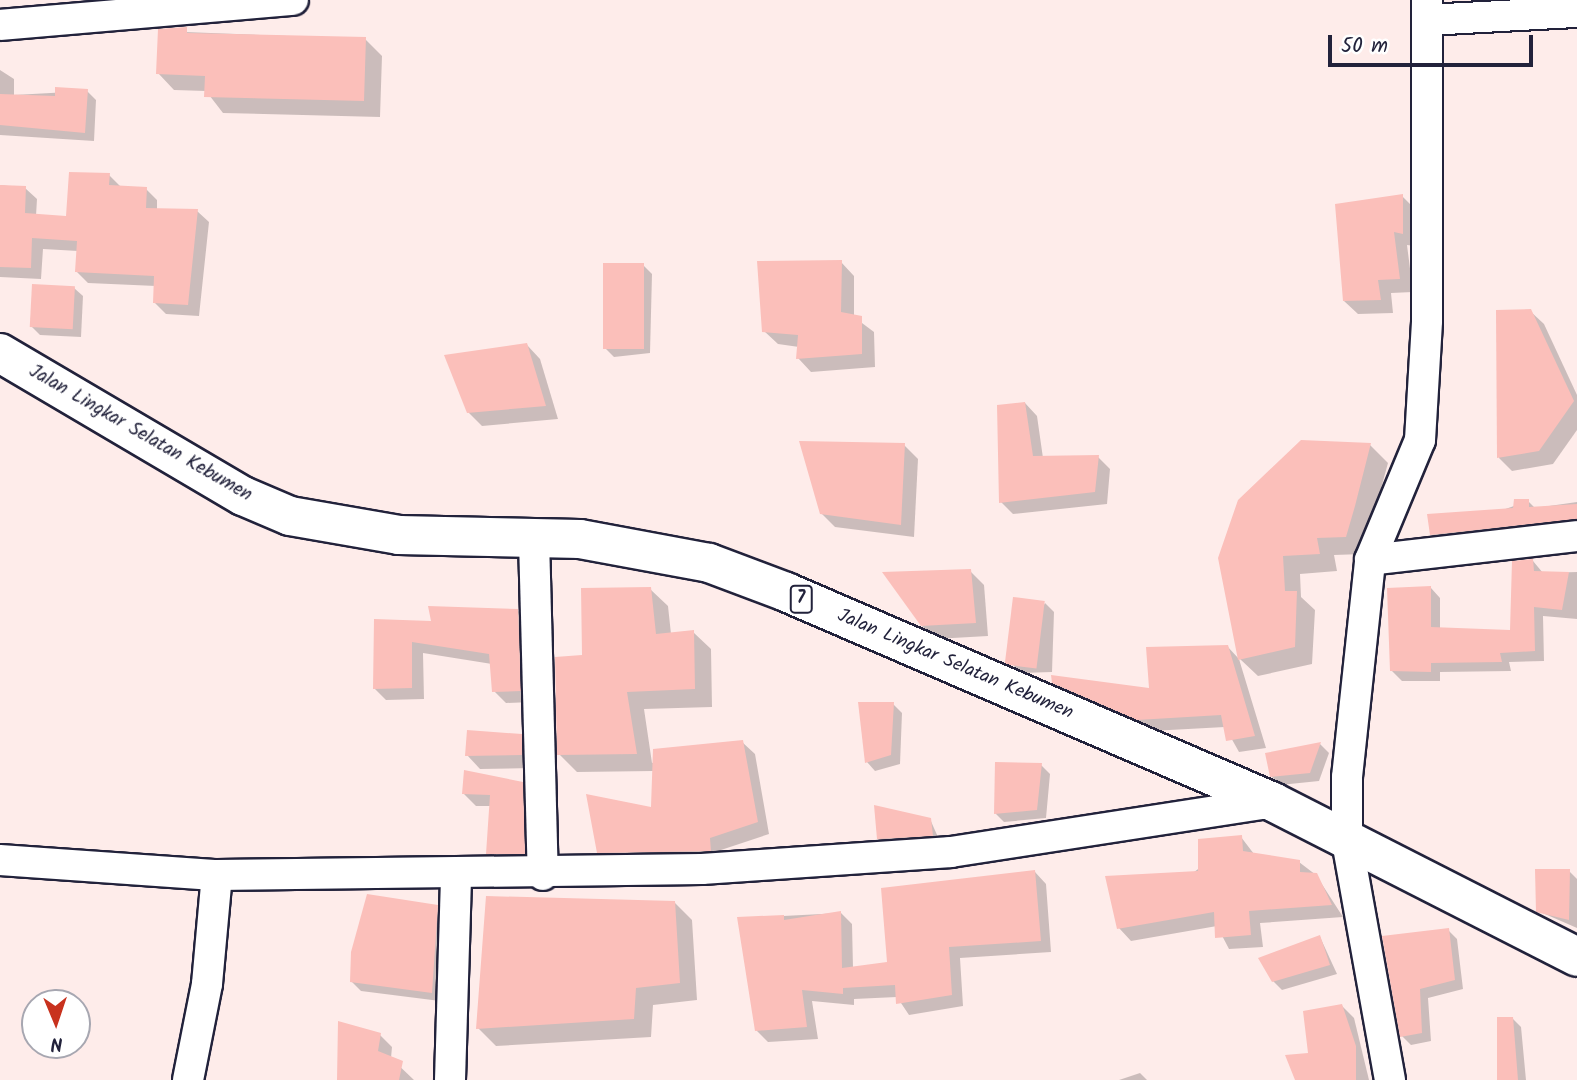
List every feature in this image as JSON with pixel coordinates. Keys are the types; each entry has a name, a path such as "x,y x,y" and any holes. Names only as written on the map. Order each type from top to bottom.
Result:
{"highway":[{"name":"Jalan Lingkar Selatan Kebumen","path":"0,352 243,496 290,516 399,535 580,540 709,564 1273,802 1577,957"}],"street":[{"path":"0,25 291,0"},
{"path":"1390,1080 1347,842 1353,682 1370,560 1420,440 1427,321 1427,10 1577,12"},
{"path":"1370,560 1577,536"},
{"path":"534,539 543,874"},
{"path":"0,860 217,876 543,874 951,852 1273,802"},
{"path":"450,1080 456,875"},
{"path":"188,1080 210,962 217,876"}],"building":[{"path":"187,27 187,33 366,37 364,101 204,97 205,76 156,74 158,29"},
{"path":"55,87 88,89 85,133 0,125 0,94 55,96"},
{"path":"69,172 110,173 109,185 147,187 146,208 198,209 188,305 153,303 154,276 75,272 77,241 32,238 31,268 0,267 0,185 26,186 25,213 66,216"},
{"path":"1403,194 1403,234 1394,232 1400,279 1378,280 1381,300 1343,301 1335,204"},
{"path":"842,260 841,312 862,316 862,354 796,359 798,335 762,332 757,261"},
{"path":"603,263 644,263 644,349 603,349"},
{"path":"32,284 75,286 73,329 30,327"},
{"path":"1531,309 1574,401 1539,451 1497,458 1496,310"},
{"path":"527,343 546,406 467,413 444,355"},
{"path":"1025,402 1033,456 1099,455 1095,492 999,503 997,405"},
{"path":"1301,440 1371,443 1355,506 1346,537 1317,538 1320,554 1283,556 1285,591 1297,591 1295,647 1238,660 1218,558 1238,500"},
{"path":"799,441 905,443 901,525 820,514"},
{"path":"1514,499 1529,499 1529,507 1577,504 1577,519 1430,535 1427,514 1513,508"},
{"path":"1533,559 1534,571 1569,572 1562,610 1534,607 1535,651 1500,653 1502,662 1431,663 1431,672 1390,671 1387,588 1431,586 1431,627 1510,630 1512,561"},
{"path":"971,569 976,623 921,626 882,572"},
{"path":"651,587 656,634 694,630 695,689 627,692 637,754 557,755 555,657 582,655 581,588"},
{"path":"1013,597 1045,601 1036,668 1005,664"},
{"path":"428,606 518,609 521,691 492,692 489,654 412,642 412,688 373,689 374,619 431,621"},
{"path":"1228,645 1255,736 1226,741 1221,715 1137,720 1052,683 1051,675 1149,688 1146,647"},
{"path":"858,702 894,702 891,755 865,763"},
{"path":"467,730 522,734 522,755 465,756"},
{"path":"743,740 758,822 710,838 711,851 597,853 586,794 651,807 653,749"},
{"path":"1321,742 1310,773 1270,777 1265,753"},
{"path":"995,762 1042,763 1037,810 994,814"},
{"path":"464,770 523,782 525,854 486,854 490,795 462,794"},
{"path":"874,805 931,818 933,836 877,839"},
{"path":"1242,835 1243,851 1300,860 1300,872 1317,873 1332,905 1249,911 1251,935 1215,938 1214,912 1117,929 1105,876 1198,871 1198,839"},
{"path":"1535,869 1570,869 1569,920 1536,912"},
{"path":"1035,870 1041,941 949,947 952,995 896,1004 895,985 843,988 843,994 802,990 807,1027 755,1031 737,917 784,915 784,920 841,911 842,968 887,962 881,888"},
{"path":"367,894 438,905 432,993 350,982 351,952"},
{"path":"486,896 675,901 680,983 636,988 634,1019 476,1029"},
{"path":"1449,928 1455,980 1420,989 1422,1033 1400,1037 1382,936"},
{"path":"1320,935 1330,965 1272,982 1258,958"},
{"path":"1342,1004 1356,1046 1356,1080 1295,1080 1285,1055 1308,1053 1303,1011"},
{"path":"1497,1017 1513,1017 1518,1080 1497,1080"},
{"path":"338,1021 381,1033 378,1051 403,1061 399,1080 337,1080"}]}
